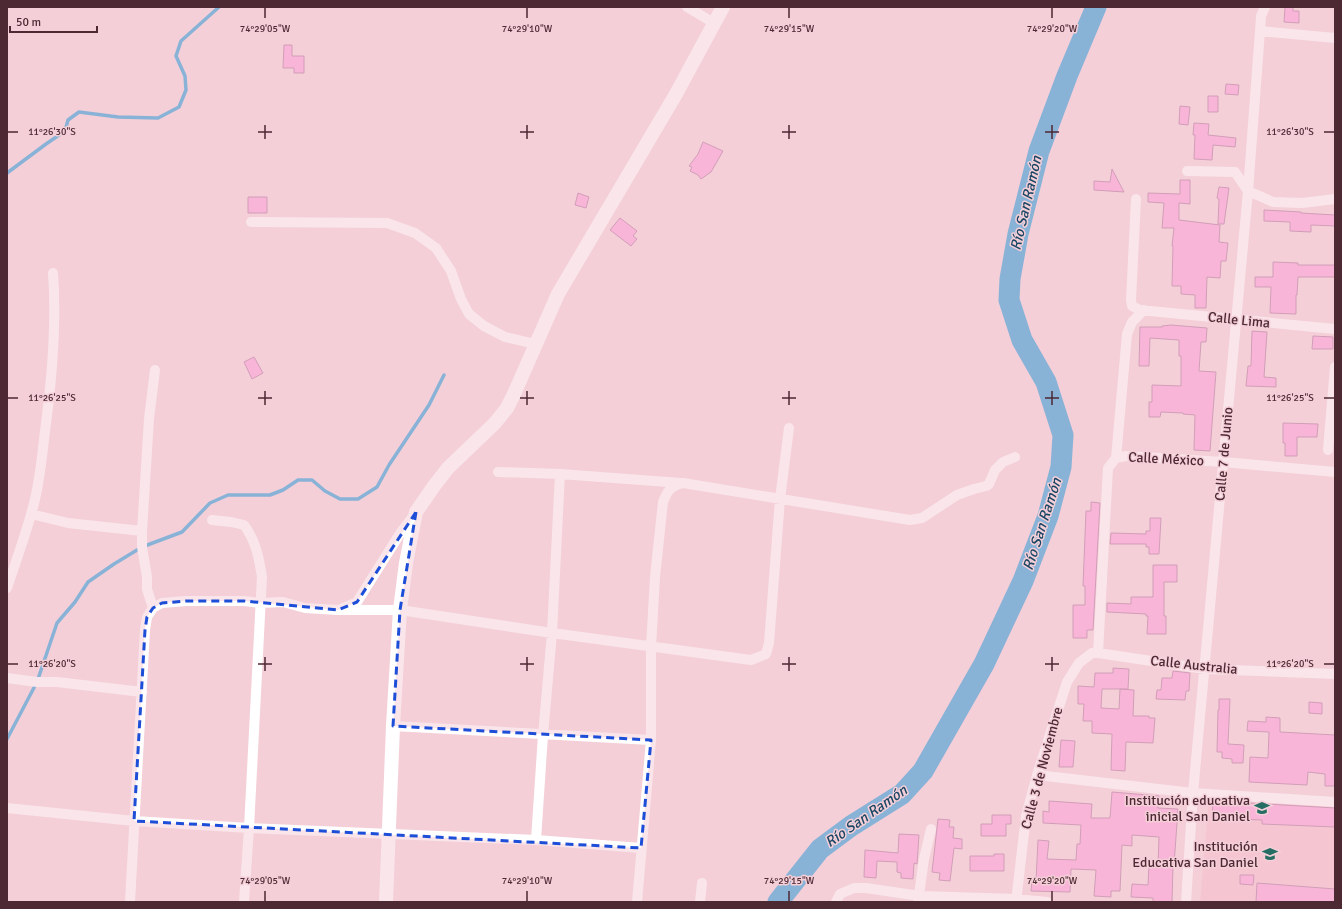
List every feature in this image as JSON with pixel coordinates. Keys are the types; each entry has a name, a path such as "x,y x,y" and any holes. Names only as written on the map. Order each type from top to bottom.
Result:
{"main road":[{"path":"386,902 392,726 400,610 406,563 416,512 448,468 495,423 507,408 558,294 676,94 723,7"}],"street":[{"path":"688,7 714,23"},
{"name":"Calle 7 de Junio","path":"1186,902 1193,793 1237,320 1261,16 1265,7"},
{"path":"1260,31 1335,38"},
{"path":"1187,171 1235,172 1248,191 1273,202 1302,203 1335,199"},
{"path":"1136,199 1131,300 1132,306 1140,310 1144,310"},
{"path":"251,222 387,223 415,233 436,248 451,271 460,299 469,314 484,326 505,337 535,344"},
{"path":"7,588 34,505 42,461 54,335 55,297 53,273"},
{"path":"1098,653 1108,468 1116,458 1127,334 1132,322 1144,310"},
{"name":"Calle Lima","path":"1144,310 1335,329"},
{"path":"1328,450 1335,367"},
{"path":"153,608 147,589 147,577 142,547 142,531 149,419 155,370"},
{"path":"130,902 145,630 147,617 153,608 162,603 186,600 244,600 260,603 283,602 305,608 338,610 400,610 552,633 751,660 766,654 769,643 780,499 789,428"},
{"name":"Calle México","path":"1116,458 1126,456 1223,462 1335,472"},
{"path":"498,472 560,474 683,483 910,520 922,518 958,495 986,486 989,484 995,470 1003,462 1016,457"},
{"path":"536,840 542,735 552,633 560,474"},
{"path":"637,902 650,740 655,577 663,502 667,492 674,486 683,483"},
{"path":"338,610 357,602 401,532 416,512"},
{"path":"31,514 68,523 142,531"},
{"path":"212,520 244,525 250,534 259,555 262,577 244,902"},
{"name":"Calle 3 de Noviembre","path":"1016,900 1026,816 1037,775 1067,682 1079,663 1092,653 1098,653"},
{"name":"Calle Australia","path":"1098,653 1205,669 1335,674"},
{"path":"7,678 142,692"},
{"path":"392,726 650,740"},
{"path":"1037,775 1193,793 1335,802"},
{"path":"7,808 134,820 249,828 536,840 641,848"},
{"path":"919,899 924,859 931,829"},
{"path":"700,902 702,883"},
{"path":"836,902 840,894 854,888 866,888 919,899 1016,900 1047,902"}],"highlighted area":[{"path":"416,512 400,610 393,726 651,740 641,848 134,821 145,630 147,617 153,608 162,603 186,601 244,601 338,610 357,602"}],"shaded area":[{"name":"Institución Educativa San Daniel","path":"1209,798 1335,806 1335,902 1200,902"}],"building":[{"path":"1285,7 1293,7 1293,11 1299,11 1299,23 1284,22"},
{"path":"284,45 292,45 292,56 304,56 304,73 294,73 294,68 283,68"},
{"path":"1226,84 1239,85 1238,95 1225,94"},
{"path":"1208,96 1218,96 1218,112 1208,112"},
{"path":"1180,106 1190,107 1188,125 1179,124"},
{"path":"1194,123 1209,124 1208,135 1236,138 1235,147 1213,145 1212,160 1194,159"},
{"path":"703,142 723,151 711,172 701,179 698,175 690,171 692,167 689,166 698,154"},
{"path":"1112,169 1124,192 1094,190 1094,181 1110,182"},
{"path":"1180,180 1190,180 1190,204 1179,203 1179,220 1220,225 1219,242 1228,243 1226,261 1221,261 1220,278 1207,277 1206,308 1195,308 1195,295 1181,294 1181,286 1172,286 1172,246 1174,228 1162,228 1164,203 1148,202 1148,193 1180,194"},
{"path":"1219,187 1229,188 1224,224 1218,224 1219,199 1217,198"},
{"path":"578,193 589,197 586,208 575,205"},
{"path":"248,197 267,197 267,213 248,213"},
{"path":"1264,210 1335,215 1335,226 1311,225 1311,232 1290,231 1290,222 1264,221"},
{"path":"620,218 637,231 633,236 637,239 631,246 610,230"},
{"path":"1273,262 1298,263 1298,265 1335,265 1335,277 1298,277 1296,314 1270,313 1271,287 1255,287 1255,277 1273,277"},
{"path":"1171,325 1207,328 1206,342 1201,342 1199,371 1216,372 1210,451 1194,450 1195,415 1161,412 1160,417 1149,417 1149,402 1152,402 1152,385 1181,386 1181,356 1179,356 1179,340 1150,338 1149,366 1139,366 1140,327 1162,327"},
{"path":"1252,331 1267,332 1264,377 1276,378 1276,387 1246,386 1248,366 1251,366"},
{"path":"1313,336 1333,337 1333,349 1312,349"},
{"path":"254,357 263,373 252,379 244,362"},
{"path":"1283,423 1318,424 1317,437 1297,437 1297,456 1285,456 1285,443 1283,443"},
{"path":"1091,502 1100,503 1093,630 1087,630 1087,638 1073,638 1073,605 1085,605 1085,586 1083,586 1086,511 1091,511"},
{"path":"1150,518 1161,518 1159,554 1149,554 1149,547 1146,547 1146,544 1110,544 1111,533 1146,534 1146,531 1150,531"},
{"path":"1153,565 1177,565 1177,582 1164,582 1164,616 1166,616 1166,634 1147,634 1148,616 1146,616 1146,614 1107,612 1107,603 1131,604 1131,597 1153,597"},
{"path":"1113,668 1129,669 1128,689 1120,689 1134,690 1133,716 1149,716 1149,718 1155,718 1153,743 1126,742 1125,771 1111,770 1112,734 1092,733 1092,721 1083,721 1084,704 1078,704 1078,686 1094,687 1095,673 1113,673","holes":["1102,689 1120,689 1119,709 1101,708"]},
{"path":"1173,671 1190,673 1189,691 1186,691 1185,700 1156,699 1157,690 1161,690 1162,678 1172,678"},
{"path":"1219,699 1230,699 1228,744 1244,745 1243,763 1232,763 1232,759 1222,758 1222,752 1217,752"},
{"path":"1309,702 1322,703 1322,714 1309,713"},
{"path":"1266,717 1280,718 1280,732 1335,735 1335,786 1325,786 1325,774 1308,772 1307,785 1249,782 1250,757 1268,758 1269,732 1247,731 1248,721 1266,722"},
{"path":"1061,740 1075,741 1073,767 1059,767"},
{"path":"1112,792 1159,796 1158,808 1178,809 1173,865 1172,902 1153,902 1153,898 1131,897 1132,884 1148,885 1149,866 1158,866 1159,837 1132,835 1132,846 1122,845 1120,891 1111,891 1111,897 1094,896 1096,870 1071,869 1070,892 1031,891 1032,881 1036,881 1038,840 1049,841 1047,859 1076,860 1077,844 1080,844 1081,825 1043,823 1043,811 1049,812 1049,801 1092,804 1091,818 1110,818"},
{"path":"1214,801 1335,808 1335,827 1262,824 1262,820 1212,818"},
{"path":"992,815 1011,815 1011,824 1006,824 1006,836 981,836 981,824 992,824"},
{"path":"938,819 950,820 949,827 954,827 953,838 962,839 962,849 954,848 950,881 939,880 940,873 932,872"},
{"path":"899,834 919,835 917,864 914,863 913,879 901,878 901,873 897,872 897,862 877,861 876,878 864,877 865,850 898,853"},
{"path":"994,854 1004,854 1004,871 970,871 970,856 994,856"},
{"path":"1240,875 1254,875 1253,885 1240,884"},
{"path":"1257,883 1335,889 1335,902 1256,902"}],"waterway":[{"path":"7,173 65,131 68,120 79,112 118,117 158,118 179,107 186,90 185,76 176,56 181,41 219,7"},
{"name":"Río San Ramón","path":"778,902 820,849 851,826 902,794 923,771 984,664 1023,581 1048,516 1061,467 1063,435 1046,382 1022,340 1009,300 1010,279 1018,234 1039,151 1067,76 1096,7"},
{"path":"7,739 37,682 57,623 75,602 88,582 142,547 182,532 210,503 228,495 270,495 283,490 298,480 312,480 325,491 340,499 358,499 377,487 389,465 429,405 444,375"}],"place":[{"name":"Institución educativa inicial San Daniel","path":"1262,808"},
{"name":"Institución Educativa San Daniel","path":"1270,854"}]}
